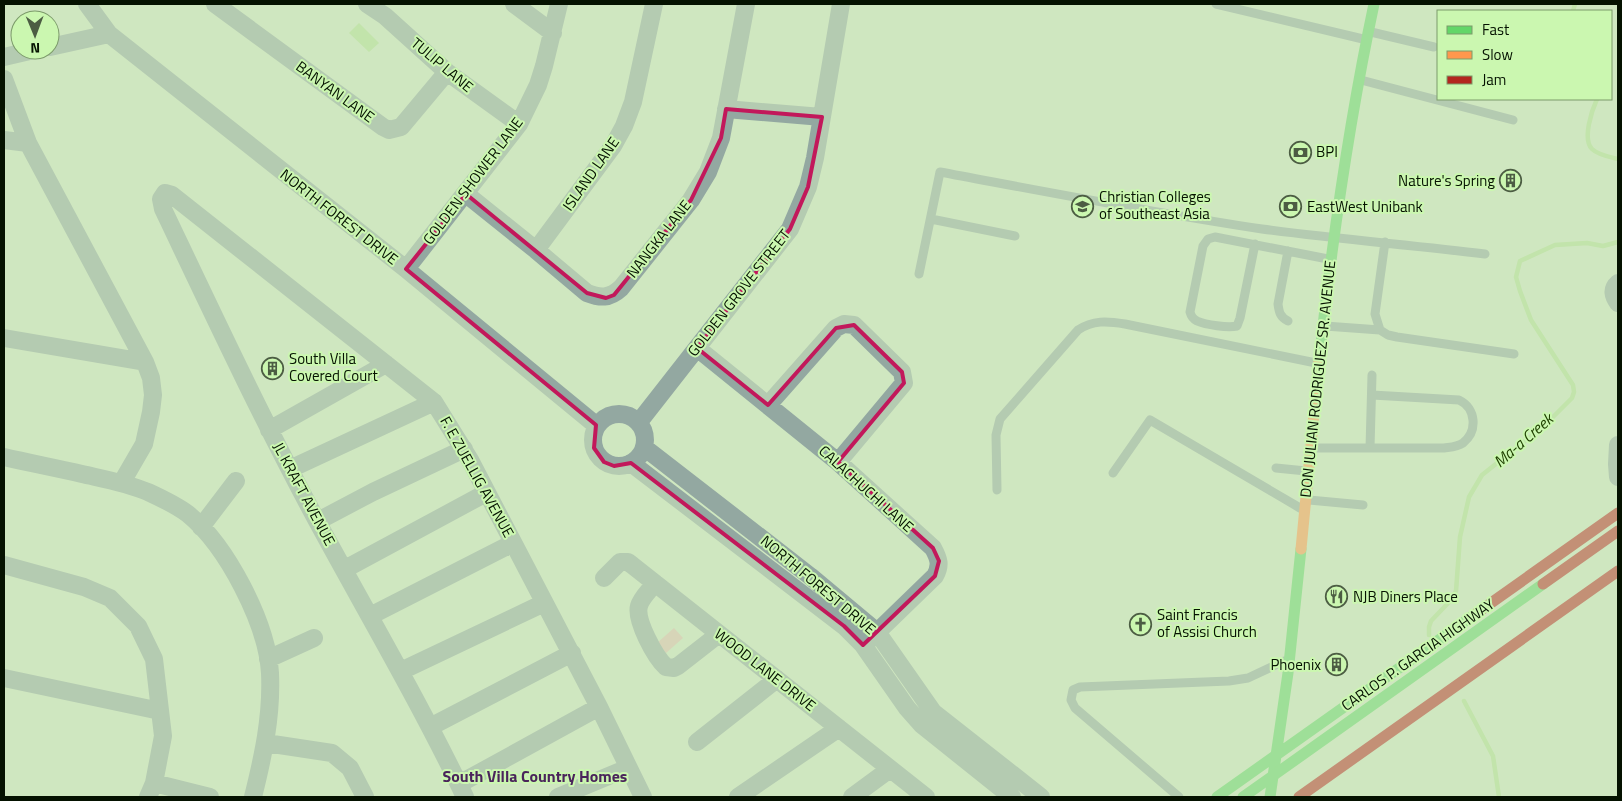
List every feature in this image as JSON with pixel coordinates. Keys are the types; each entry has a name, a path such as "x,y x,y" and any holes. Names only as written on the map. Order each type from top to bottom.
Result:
{"main road":[{"name":"DON JULIAN RODRIGUEZ SR. AVENUE","path":"1275,795 1276,755 1289,659 1322,326 1333,238 1358,79 1374,4"},
{"name":"CARLOS P. GARCIA HIGHWAY","path":"1217,797 1618,512"},
{"name":"CARLOS P. GARCIA HIGHWAY","path":"1243,797 1618,531"},
{"path":"1299,797 1351,749 1540,614 1614,565 1590,532"},
{"path":"1518,584 1540,614"},
{"path":"1450,632 1472,663"},
{"path":"1387,676 1410,707"},
{"path":"1329,718 1351,749"}],"street":[{"name":"NORTH FOREST DRIVE","path":"87,4 109,34 406,269 597,426"},
{"name":"BANYAN LANE","path":"215,4 383,128 389,130 401,127 447,72"},
{"name":"TULIP LANE","path":"366,4 385,16 447,72 519,124"},
{"path":"514,4 553,33"},
{"name":"GOLDEN SHOWER LANE","path":"406,269 519,124 538,85 560,4"},
{"name":"ISLAND LANE","path":"536,250 613,146 624,126 633,102 654,4"},
{"name":"NANGKA LANE","path":"466,194 586,293 606,298 614,294 621,288 691,200 708,172 721,138 746,4"},
{"name":"GOLDEN GROVE STREET","path":"639,422 790,229 808,187 815,158 841,4"},
{"path":"60,45 109,34"},
{"path":"4,79 28,143 145,362 151,378 152,412 144,444 122,482"},
{"path":"726,109 822,117"},
{"path":"4,140 28,143"},
{"name":"JL KRAFT AVENUE","path":"172,195 165,193 162,195 163,209 234,361 318,521 401,671 462,791"},
{"name":"F. E ZUELLIG AVENUE","path":"172,195 415,385 434,402 464,449 572,653 643,797"},
{"path":"1618,282 1613,291 1618,303"},
{"path":"768,405 836,328 844,324 854,325 902,372 904,383 838,462"},
{"path":"4,338 145,362"},
{"name":"CALACHUCHI LANE","path":"697,348 838,462 933,548 940,568 935,576 863,645"},
{"path":"269,430 386,364"},
{"path":"290,469 434,402"},
{"path":"617,414 629,415 639,422 646,437 645,448 642,454 631,464 614,466 600,458 593,442 597,426 606,417 617,414"},
{"path":"1618,445 1616,464 1618,477"},
{"name":"NORTH FOREST DRIVE","path":"645,448 810,576 877,632 933,712 1041,797"},
{"path":"318,521 373,492 464,449"},
{"path":"4,458 122,482 147,492 187,514 215,543 231,566 249,602 268,659 270,686 266,743 253,797"},
{"name":"NORTH FOREST DRIVE","path":"631,464 844,626 863,645 907,708 922,725 1009,795"},
{"path":"201,527 236,481"},
{"path":"345,569 486,493"},
{"path":"370,616 513,543"},
{"name":"WOOD LANE DRIVE","path":"604,578 616,564 624,562 632,565 926,797"},
{"path":"4,565 84,587 110,598 138,626 154,659 163,736 151,790 210,797"},
{"path":"655,583 640,602 638,608 639,618 659,658 666,667 674,668 678,666 719,634"},
{"path":"401,671 544,603"},
{"path":"268,659 314,638"},
{"path":"430,728 572,653"},
{"path":"4,678 160,711"},
{"path":"697,742 777,679"},
{"path":"462,791 600,707"},
{"path":"738,797 838,728"},
{"path":"266,743 332,753 341,758 350,768 365,797"},
{"path":"558,797 628,768"},
{"path":"852,797 890,769"},
{"path":"1009,795 1018,780"}],"lane":[{"path":"1216,4 1434,47"},
{"path":"1358,79 1437,100"},
{"path":"1437,100 1513,120"},
{"path":"919,274 940,172 1144,210 1333,238 1485,254"},
{"path":"931,219 1015,236"},
{"path":"1255,244 1237,326 1230,328 1198,322 1192,318 1190,312 1203,246 1208,239 1215,237 1255,244 1331,259"},
{"path":"1380,330 1375,314 1385,242"},
{"path":"1288,251 1278,304 1282,318 1288,321"},
{"path":"997,490 996,435 1000,419 1078,330 1086,325 1101,321 1124,324 1319,364"},
{"path":"1322,326 1380,330 1388,335 1397,337 1514,354"},
{"path":"1370,448 1372,375"},
{"path":"1310,448 1456,447 1464,442 1472,429 1470,407 1459,400 1372,395"},
{"path":"1114,473 1150,420 1305,506 1363,505"},
{"path":"1276,468 1308,472"},
{"path":"1179,797 1076,708 1071,700 1073,690 1080,687 1229,681 1248,678 1289,659"}],"highlighted area":[{"path":"726,109 822,117 808,187 790,229 697,348 768,405 836,328 854,325 902,372 904,383 838,462 933,548 939,561 935,576 863,645 844,626 631,463 614,466 604,462 594,448 596,425 406,269 466,194 587,293 606,298 614,295 691,200 721,138"}],"shaded area":[{"path":"359,23 379,43 369,52 349,33"},
{"path":"674,628 683,638 666,653 657,643"}],"waterway":[{"name":"Ma-a Creek","path":"1573,10 1575,4"},
{"name":"Ma-a Creek","path":"1597,100 1589,124 1589,144 1597,153 1618,159"},
{"name":"Ma-a Creek","path":"1429,635 1431,621 1451,600 1456,591 1460,537 1469,497 1482,475 1544,426 1572,398 1574,392 1573,385 1531,320 1516,277 1520,261 1555,245 1587,243 1603,246 1618,242"},
{"name":"Ma-a Creek","path":"1464,701 1493,756 1499,797"}],"traffic: fast":[{"path":"1319,361 1342,182 1374,4"},
{"path":"1270,797 1288,673 1301,549"},
{"path":"1243,797 1543,584"},
{"path":"1217,797 1474,615"}],"traffic: slow":[{"path":"1301,549 1319,361"}],"traffic: jam":[{"path":"1474,615 1618,513"},
{"path":"1543,584 1618,531"},
{"path":"1299,797 1618,571"}],"place":[{"name":"BPI","path":"1300,152"},
{"name":"Nature's Spring","path":"1511,181"},
{"name":"Christian Colleges of Southeast Asia","path":"1083,206"},
{"name":"EastWest Unibank","path":"1291,207"},
{"name":"South Villa Covered Court","path":"273,368"},
{"name":"NJB Diners Place","path":"1337,597"},
{"name":"Saint Francis of Assisi Church","path":"1141,624"},
{"name":"Phoenix","path":"1337,665"}],"district":[{"name":"South Villa Country Homes","path":"535,776"}]}
